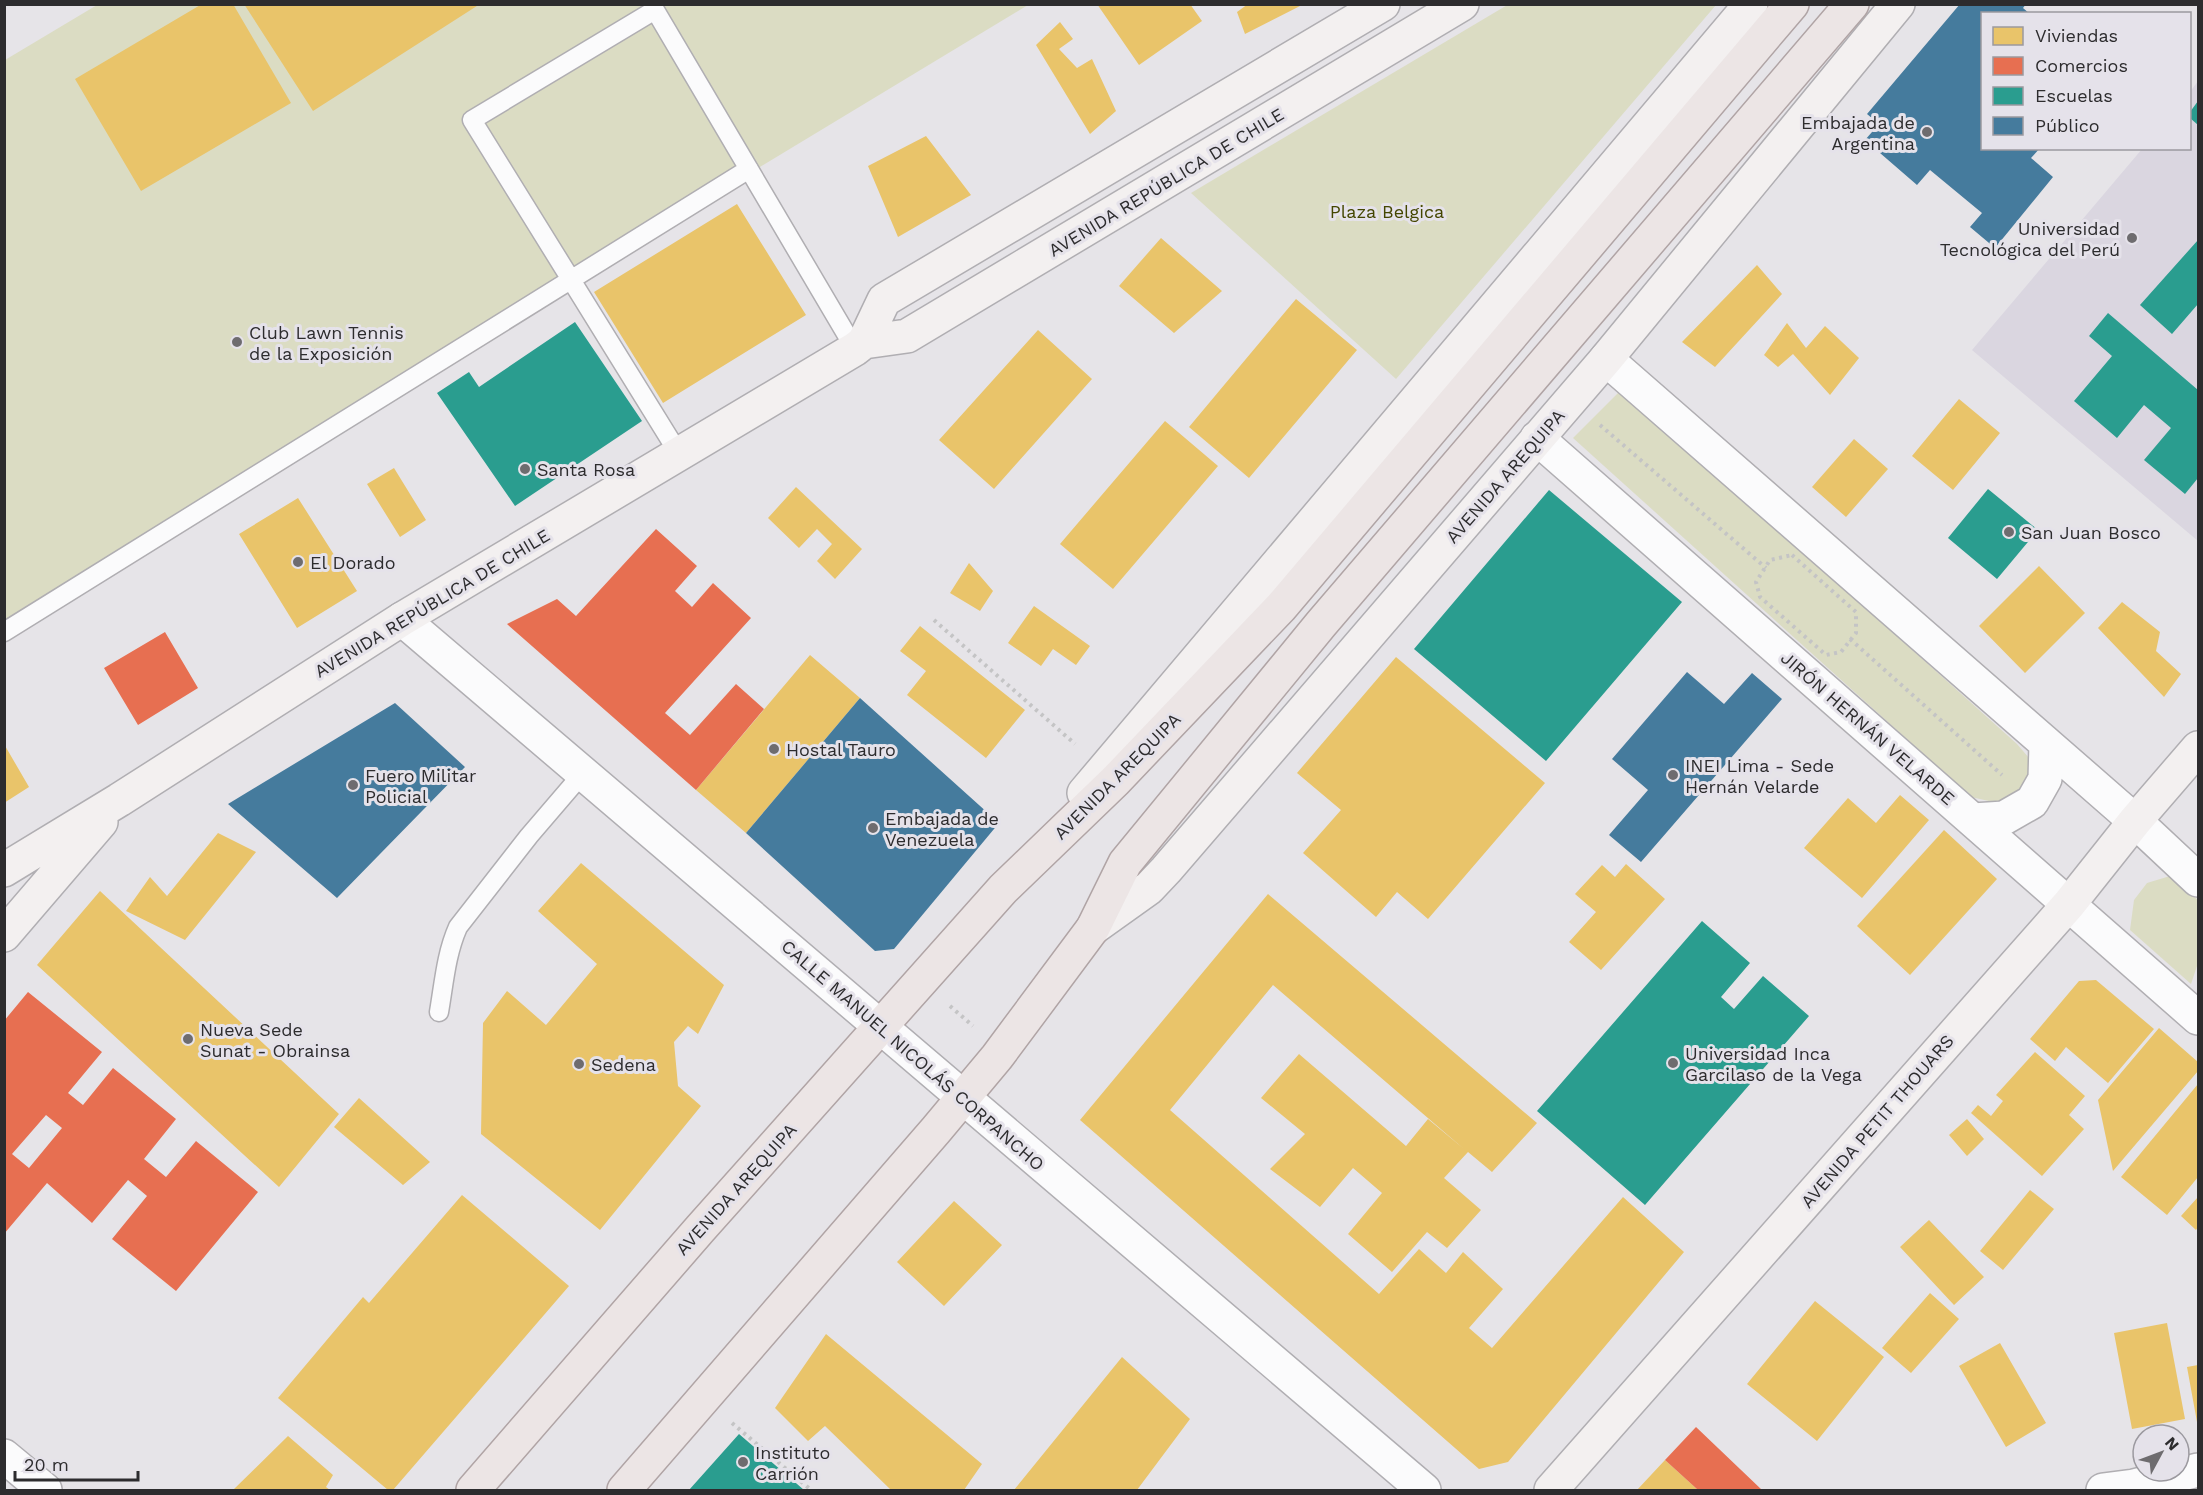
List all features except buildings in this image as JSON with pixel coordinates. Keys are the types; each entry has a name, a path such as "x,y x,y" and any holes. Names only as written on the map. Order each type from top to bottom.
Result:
{"main road":[{"path":"860,345 884,300 1383,4"},
{"name":"AVENIDA REPÚBLICA DE CHILE","path":"4,870 119,800 402,619 860,345 907,336 1462,4"},
{"name":"AVENIDA AREQUIPA","path":"473,1491 700,1229 1002,889 1751,4"},
{"name":"AVENIDA AREQUIPA","path":"1002,889 1115,781 1281,607 1792,4"},
{"name":"AVENIDA AREQUIPA","path":"624,1491 997,1057 1093,928 1125,863 1321,624 1852,4"},
{"name":"AVENIDA AREQUIPA","path":"1093,928 1149,888 1166,870 1606,359 1898,4"},
{"name":"AVENIDA PETIT THOUARS","path":"1551,1491 2068,904 2135,821 2199,748"},
{"path":"4,935 119,800"}],"street":[{"path":"1606,359 2135,821 2199,880"},
{"name":"JIRÓN HERNÁN VELARDE","path":"1537,438 2199,1018"},
{"name":"CALLE MANUEL NICOLÁS CORPANCHO","path":"402,619 1424,1491"},
{"path":"1973,820 2004,818 2032,802 2045,779 2046,744"},
{"path":"4,1456 45,1491"},
{"path":"2103,1491 2199,1470"}],"lane":[{"path":"679,454 472,120 655,10 748,169 860,345"},
{"path":"4,632 748,169"},
{"path":"439,1012 446,964 458,927 529,836 583,773"}],"path":[{"path":"1570,400 1766,568"},
{"path":"1792,555 1856,612 1856,633 1850,639 1841,652 1826,655 1760,597 1756,582 1770,560 1792,555"},
{"path":"934,620 1103,771"},
{"path":"1850,639 2032,802"},
{"path":"704,1399 811,1491"}],"shaded area":[{"name":"Universidad Tecnológica del Perú","path":"2198,81 2198,541 1972,350 2141,150 2191,150 2191,91"}],"green space":[{"name":"Plaza Belgica","path":"1509,4 1716,5 1396,379 1191,193"},
{"name":"Club Lawn Tennis de la Exposición","path":"97,5 1028,5 5,623 5,60"},
{"path":"1622,389 2017,744 2036,766 2027,789 2002,804 1971,797 1573,438"},
{"path":"2170,876 2198,900 2198,963 2191,984 2130,930 2134,900 2147,883"}],"place":[{"name":"Embajada de Argentina","path":"1927,132"},
{"name":"Universidad Tecnológica del Perú","path":"2132,238"},
{"name":"Club Lawn Tennis de la Exposición","path":"237,342"},
{"name":"Santa Rosa","path":"525,469"},
{"name":"San Juan Bosco","path":"2009,532"},
{"name":"El Dorado","path":"298,562"},
{"name":"Hostal Tauro","path":"774,749"},
{"name":"INEI Lima - Sede Hernán Velarde","path":"1673,775"},
{"name":"Fuero Militar Policial","path":"353,785"},
{"name":"Embajada de Venezuela","path":"873,828"},
{"name":"Nueva Sede Sunat - Obrainsa","path":"188,1039"},
{"name":"Universidad Inca Garcilaso de la Vega","path":"1673,1063"},
{"name":"Sedena","path":"579,1064"},
{"name":"Instituto Carrión","path":"743,1462"}]}
